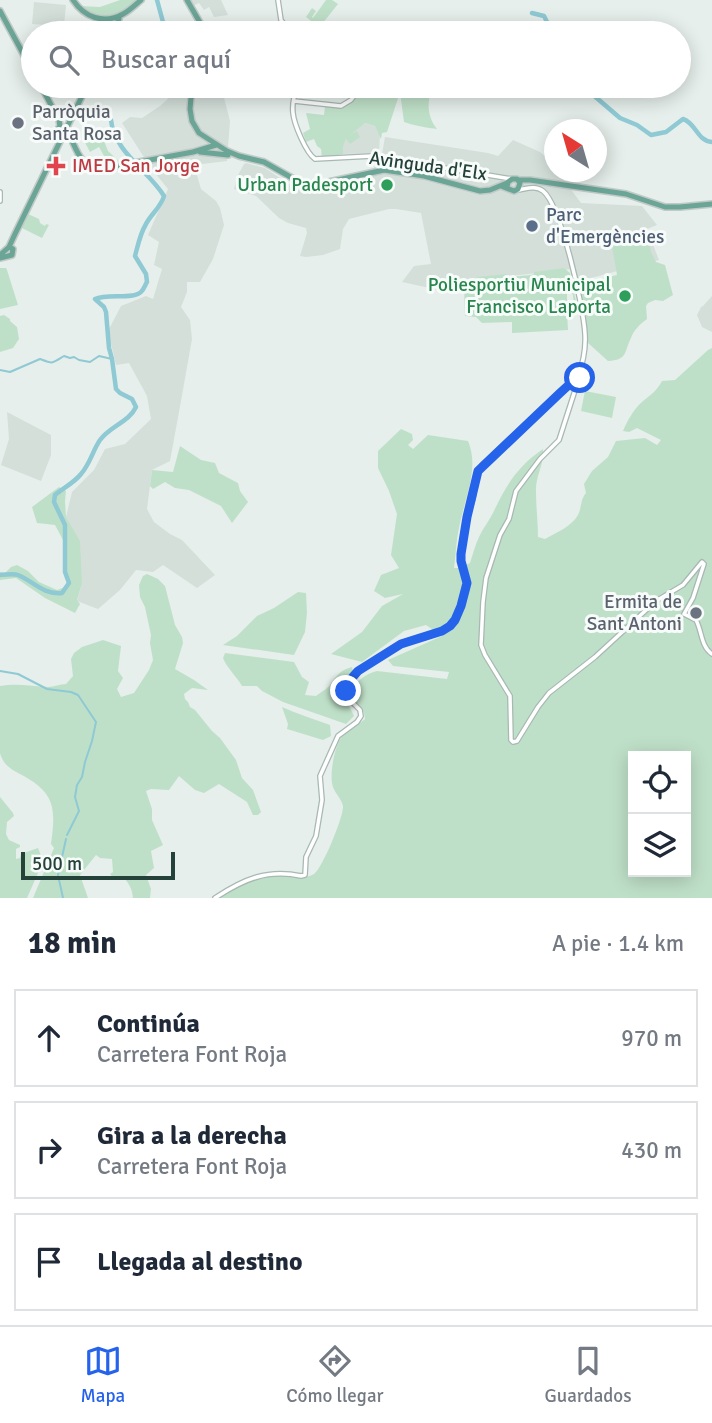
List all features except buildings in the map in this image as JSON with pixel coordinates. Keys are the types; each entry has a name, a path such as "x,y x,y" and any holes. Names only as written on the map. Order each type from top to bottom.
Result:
{"main road":[{"path":"73,0 80,10 92,17 106,19 119,16 141,0"},
{"path":"187,0 199,21"},
{"path":"0,11 21,50"},
{"path":"118,21 119,16"},
{"path":"48,98 82,160 94,169 214,147"},
{"path":"5,252 59,144 63,129 72,118 81,98"},
{"path":"192,98 192,121 200,134 214,147 222,152 264,162 294,181 308,185 387,170 480,191 528,180 626,194 665,207 712,204"},
{"path":"59,144 66,137 73,144"}],"street":[{"path":"278,0 282,21"},
{"path":"294,98 294,101 341,106 353,98"},
{"name":"Avinguda d'Elx","path":"294,101 293,114 310,156 317,160 372,156 514,184"},
{"path":"514,184 541,190 558,217 565,237 584,328 584,357 559,440 519,485 486,578 481,645 511,697 512,741 517,741 549,693 595,657 656,601 683,585 703,562 695,594 684,613 696,620 705,647 712,654"},
{"path":"0,192 0,201"},
{"path":"215,898 242,882 261,875 305,874 306,859 316,838 321,802 320,776 338,736 361,716 360,710 346,694 347,686 358,671 401,644 438,633 452,623 458,613 467,583 461,554 478,471 577,380"}],"shaded area":[{"path":"189,0 221,0 228,15 214,17 209,7 204,10 199,3 193,6"},
{"path":"34,2 66,5 64,21 32,21"},
{"path":"169,98 224,98 230,121 227,161 194,165 201,189 216,201 224,225 213,259 200,282 187,282 187,292 181,307 190,320 192,339 170,461 152,470 147,509 154,522 182,540 215,575 197,588 163,565 153,572 136,570 120,590 98,609 77,601 82,584 66,517 72,492 94,470 105,449 125,444 151,419 147,396 129,363 116,365 108,331 121,306 146,296 153,299 162,269 154,265 159,242 148,235 168,189 122,123 130,117 142,118"},
{"path":"365,123 375,126 380,134 379,153 343,154 342,146 346,139"},
{"path":"385,137 498,156 513,140 544,156 544,182 565,182 581,203 642,206 657,225 647,229 659,260 576,282 573,269 483,279 465,286 439,290 402,282 414,266 431,264 421,213 389,209 349,219 343,229 340,249 306,257 300,256 306,228 279,218 256,196 234,189 237,177 246,163 265,168 298,190 307,191 368,178 382,154"},
{"path":"712,296 712,332 702,327 697,315"},
{"path":"7,412 51,435 51,455 41,481 1,465 9,439"}],"green space":[{"path":"120,0 138,0 110,16 96,15 81,6 100,7"},
{"path":"326,0 338,4 324,21 311,21 306,17 312,8 316,11 313,18"},
{"path":"356,98 398,98 387,132 382,133 381,139 375,126 365,123 350,135 357,131 360,137 350,144 346,139 343,154 322,158 321,149 314,139 306,142 303,133 310,129 306,113 324,115 325,107 348,104"},
{"path":"401,98 430,98 430,115 437,129 404,122"},
{"path":"99,128 108,151 121,163 107,166 99,147 90,152 82,137"},
{"path":"28,214 39,219 45,226 49,225 42,238 22,228"},
{"name":"Poliesportiu Municipal Francisco Laporta","path":"647,233 656,262 665,265 673,295 663,301 648,303 647,319 634,332 622,357 608,361 588,343 578,284 617,275 611,240"},
{"path":"0,268 7,270 18,305 0,309"},
{"path":"564,268 570,273 577,306 574,306 573,295 570,291 567,292 570,309 574,308 576,311 567,311 568,330 512,333 512,322 482,323 476,317 465,316 464,287 480,287 477,277 531,275 534,272"},
{"path":"4,315 17,327 19,339 13,348 0,352 0,316"},
{"path":"712,348 712,898 217,898 257,878 299,878 314,874 318,870 332,842 343,806 332,782 336,750 342,736 365,719 364,713 351,695 361,679 377,671 447,679 449,672 393,666 388,660 442,636 426,625 404,631 362,662 331,654 362,632 382,606 403,594 385,598 374,591 381,575 399,568 391,555 397,514 378,468 378,451 401,429 412,434 413,440 408,445 413,449 428,435 468,441 472,473 457,538 454,568 459,568 470,563 476,543 513,477 543,449 536,487 538,537 545,539 572,523 586,493 584,484 592,471 608,457 616,441 645,438 657,445 661,440 637,428 629,432 623,431 636,408 662,381 675,380"},
{"path":"585,391 616,397 612,418 581,411"},
{"path":"180,446 201,460 215,463 219,473 238,483 248,502 232,523 221,506 189,490 175,488 165,482 153,489 150,486 152,470 173,472"},
{"path":"59,487 66,491 66,517 80,541 82,584 77,600 80,604 75,613 45,598 16,578 0,580 0,572 5,573 17,565 39,582 57,590 68,586 63,570 63,540 55,525 37,523 32,507"},
{"path":"147,574 165,586 175,625 182,637 183,643 175,669 208,690 192,688 184,694 185,699 236,760 242,778 253,790 261,812 253,815 247,802 219,784 204,793 195,790 179,776 169,790 146,791 152,809 152,820 163,845 151,851 154,868 146,875 151,889 150,898 133,898 131,888 122,876 115,880 110,874 113,872 112,859 96,855 80,875 88,898 33,898 54,848 51,844 53,811 41,788 8,767 1,757 0,686 48,687 66,684 73,676 71,659 74,653 82,647 103,640 121,646 118,671 123,678 117,689 121,697 134,693 153,660 151,635 139,585"},
{"path":"298,592 306,593 307,613 305,632 294,655 223,645 237,636 257,616"},
{"path":"225,653 294,662 302,677 309,682 305,695 316,696 329,686 339,673 352,667 355,679 343,694 354,716 346,724 283,702 257,686 242,686 225,662"},
{"path":"282,707 330,725 331,736 323,740 287,729"},
{"path":"0,797 14,816 7,822 6,834 9,840 20,845 16,849 16,859 20,858 21,854 38,848 42,858 42,864 27,898 0,898"}],"waterway":[{"path":"157,0 163,21"},
{"path":"532,13 544,16 546,21"},
{"path":"597,98 620,118 651,135 666,132 683,119 691,124 703,139 712,142"},
{"path":"0,575 16,574 44,590 62,593 69,583 65,572 65,525 54,502 55,495 78,477 87,466 100,440 129,417 136,407 132,399 116,389 106,312 95,299 106,296 132,296 143,290 147,282 146,274 135,256 144,228 164,196 118,142 111,120"},
{"path":"0,370 10,372 40,359 52,362 64,356 90,362 99,356 112,359"},
{"path":"0,671 18,674 47,689 78,695 96,722 82,777 77,785 75,797 79,811 67,835"},
{"path":"63,898 58,875 66,839"}],"place":[{"name":"Parròquia Santa Rosa","path":"18,123"},
{"name":"IMED San Jorge","path":"56,166"},
{"name":"Urban Padesport","path":"387,185"},
{"name":"Parc d'Emergències","path":"532,226"},
{"name":"Poliesportiu Municipal Francisco Laporta","path":"625,296"},
{"name":"Ermita de Sant Antoni","path":"696,613"}],"route":[{"path":"346,691 358,671 401,644 438,633 452,623 458,613 467,583 461,554 478,471 572,382 579,381 580,378"}]}
